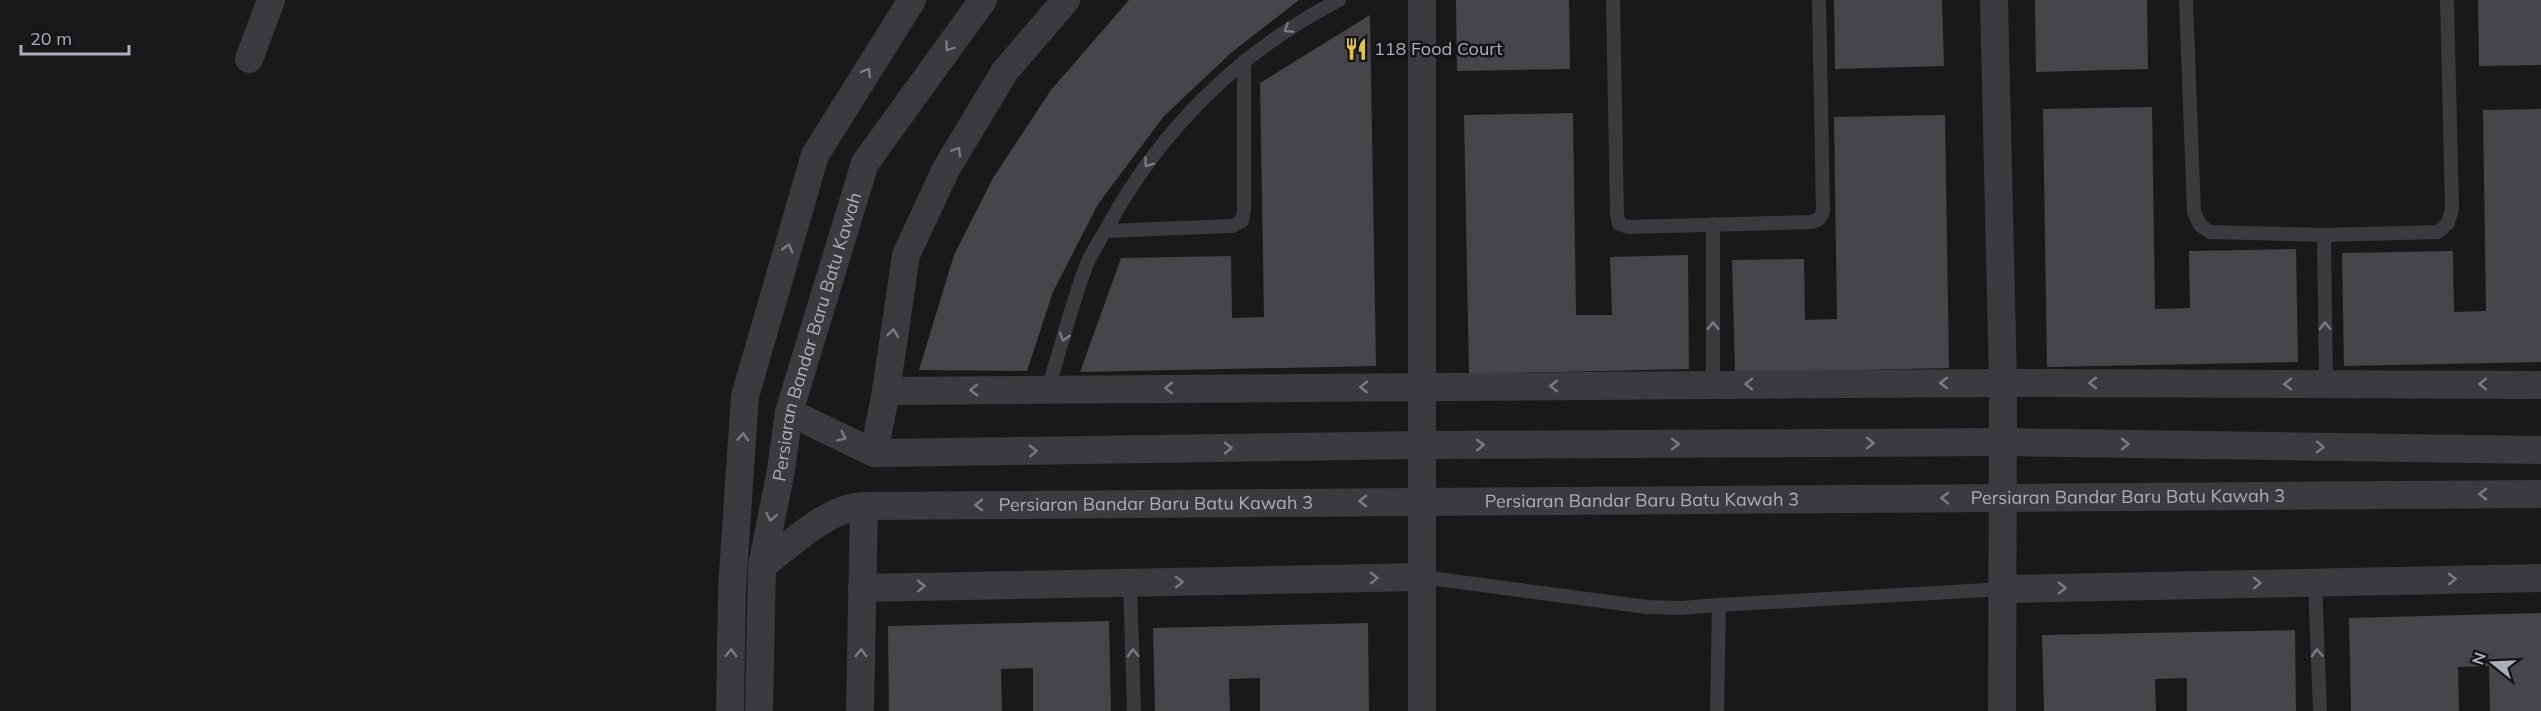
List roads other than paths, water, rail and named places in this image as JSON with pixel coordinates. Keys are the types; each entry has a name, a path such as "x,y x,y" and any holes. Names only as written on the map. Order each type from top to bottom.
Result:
{"street":[{"path":"249,59 271,0"},
{"path":"730,711 732,588 745,396 815,155 912,0"},
{"name":"Persiaran Bandar Baru Batu Kawah","path":"759,711 762,566 781,470 789,412 865,163 983,0"},
{"path":"874,453 886,391 906,255 946,169 1005,71 1066,0"},
{"path":"1422,0 1422,711"},
{"path":"1994,0 2003,383 2002,711"},
{"path":"886,391 1048,388 2003,383 2541,385"},
{"path":"789,412 874,453 2003,442 2541,450"},
{"name":"Persiaran Bandar Baru Batu Kawah 3","path":"762,566 829,516 854,506 2541,494"},
{"path":"860,711 864,506"},
{"path":"862,588 1422,577"},
{"path":"2004,589 2541,578"}],"lane":[{"path":"1048,388 1087,265 1126,193 1168,134 1244,61 1277,36 1339,0"},
{"path":"1613,0 1619,224 1629,227 1812,222 1819,219 1823,212 1819,0"},
{"path":"2186,0 2194,212 2200,225 2210,232 2324,235 2438,232 2448,223 2452,209 2447,0"},
{"path":"1106,231 1232,226 1242,221 1244,211 1244,61"},
{"path":"1713,224 1713,385"},
{"path":"2324,235 2326,384"},
{"path":"1422,577 1647,607 1681,608 2004,589"},
{"path":"1130,582 1134,711"},
{"path":"2314,582 2320,711"},
{"path":"1717,711 1719,604"}],"place":[{"name":"118 Food Court","path":"1356,49"}]}
